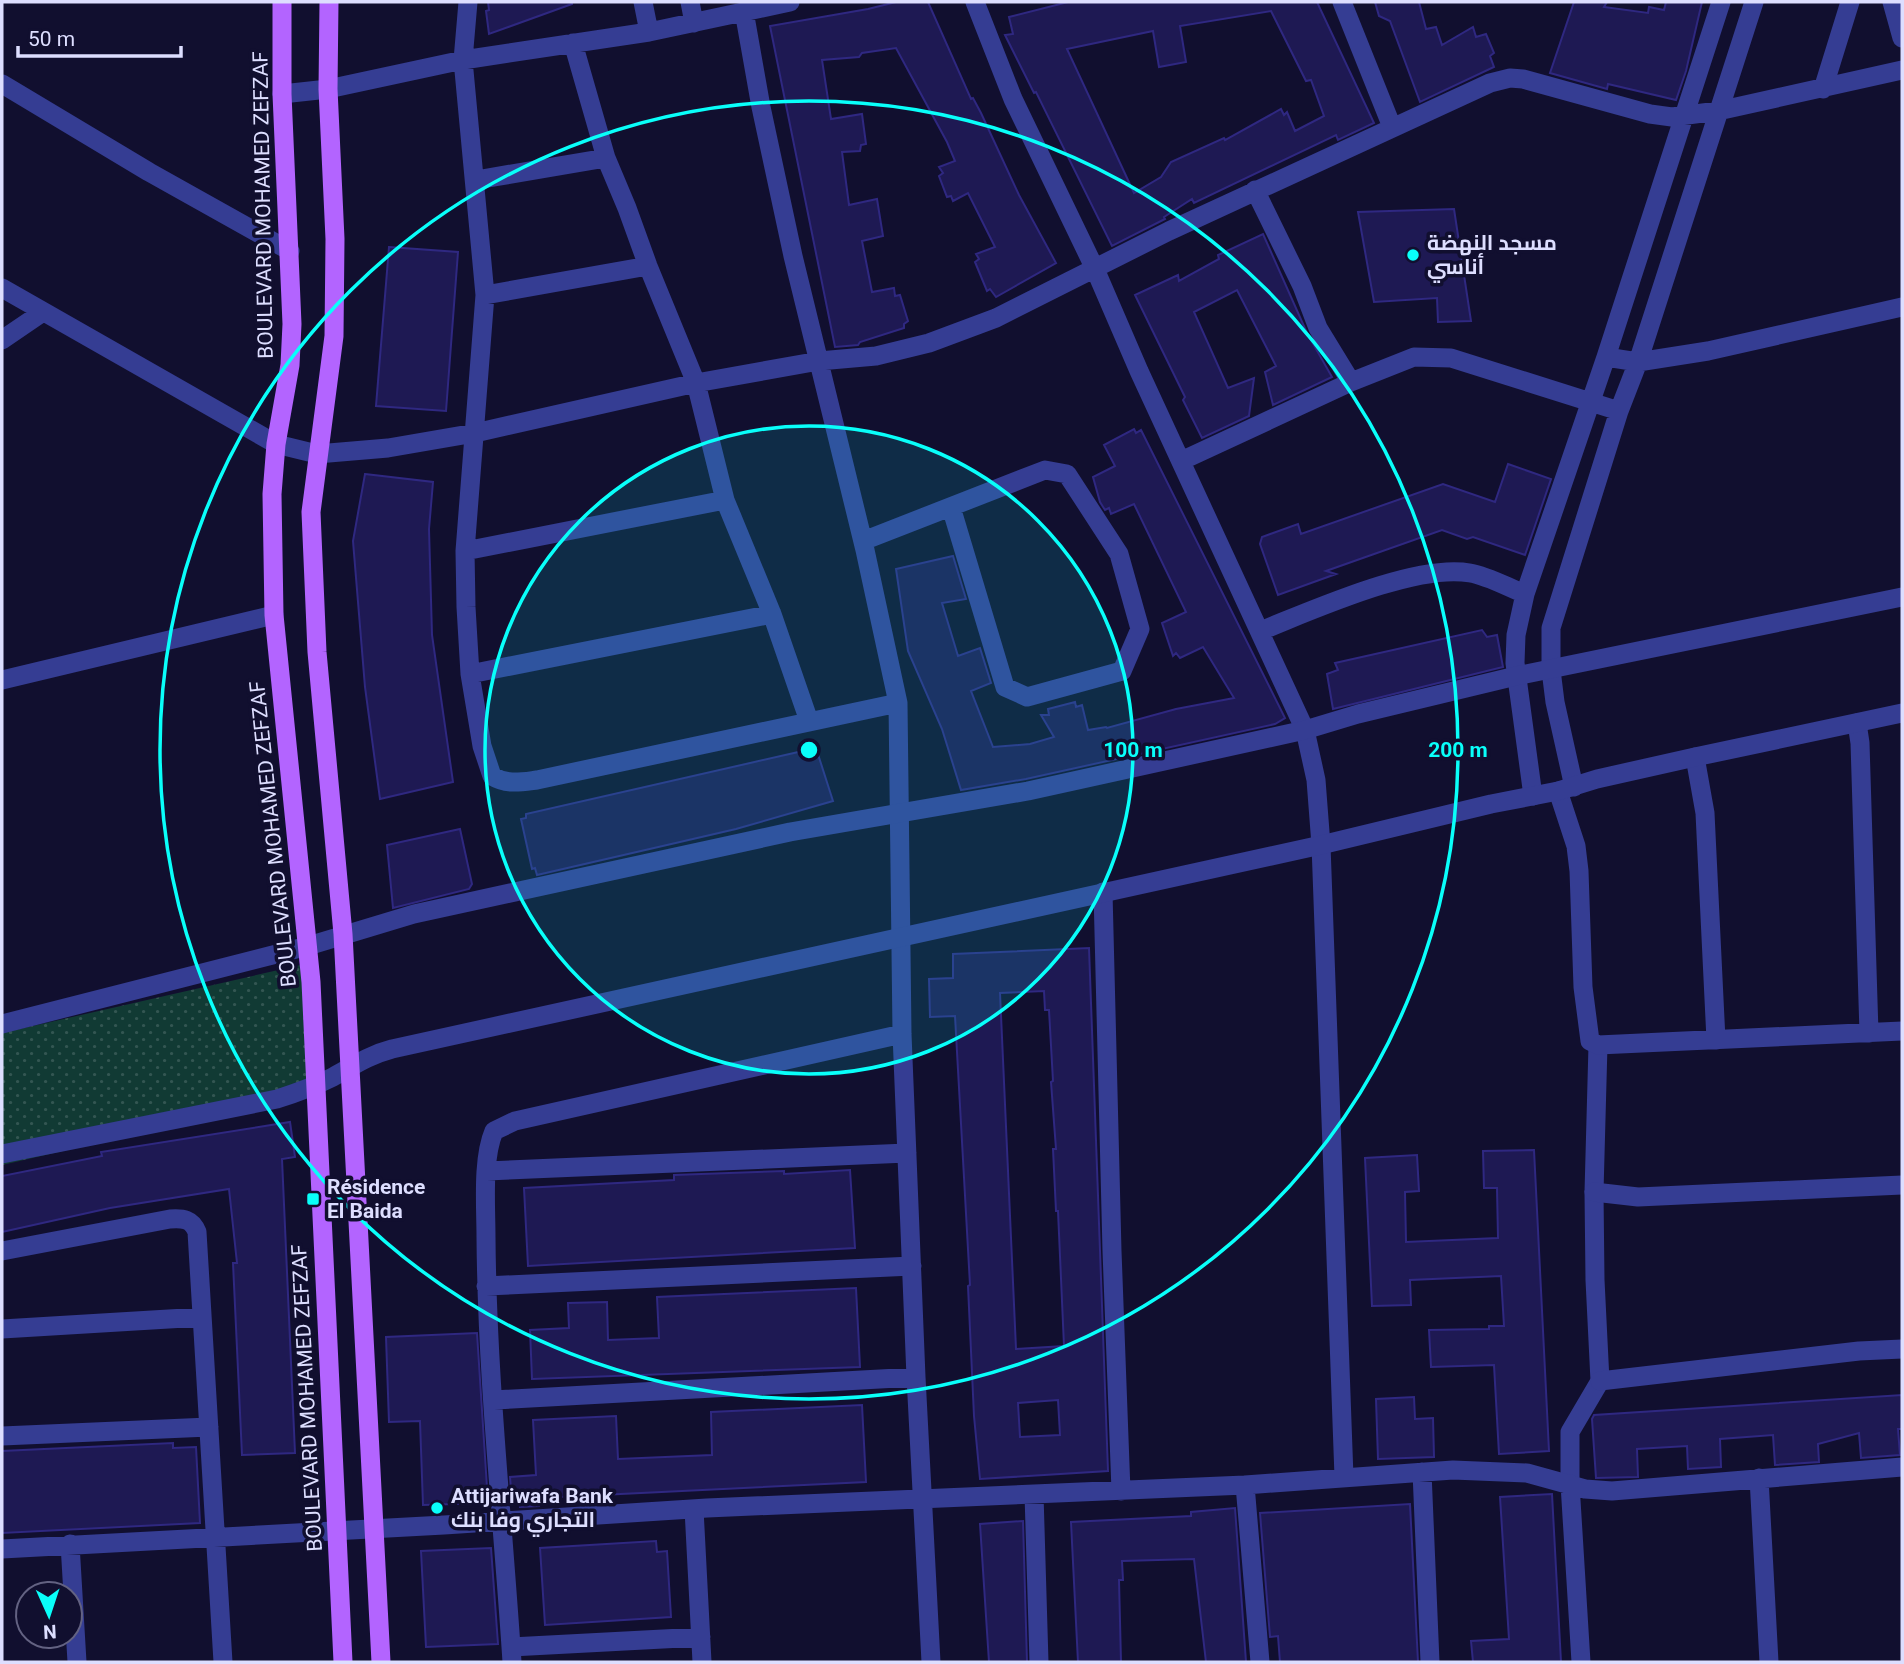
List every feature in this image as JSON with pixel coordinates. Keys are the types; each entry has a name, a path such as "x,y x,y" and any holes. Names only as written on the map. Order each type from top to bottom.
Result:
{"main road":[{"name":"BOULEVARD MOHAMED ZEFZAF","path":"282,2 282,94 292,324 290,365 276,444 272,494 274,615 307,946 343,1662"},
{"path":"329,2 328,89 335,239 334,336 311,512 314,597 343,934 351,1065 381,1662"}],"street":[{"path":"468,2 463,60 485,295 465,551 470,674 482,746 492,776 505,782 537,780 898,703"},
{"path":"643,2 649,32"},
{"path":"690,2 694,23"},
{"path":"282,94 328,89 463,60 649,32 790,2"},
{"path":"975,2 1013,99 1095,269 1305,730 1316,780 1321,845 1344,1477"},
{"path":"1342,2 1392,127"},
{"path":"1533,796 1516,676 1516,635 1525,594 1606,357 1721,2"},
{"path":"1754,2 1638,362 1619,411 1551,628 1550,670 1576,846 1588,1033 1590,1041 1598,1045 1902,1031"},
{"path":"1823,89 1850,2"},
{"path":"1892,2 1902,38"},
{"path":"744,11 761,107 863,541 898,703 902,1034 931,1662"},
{"path":"573,43 607,158 696,383 725,500 772,614 809,721"},
{"path":"2,288 276,444 317,454 388,448 475,433 696,383 819,361 876,356 929,343 996,318 1255,190 1490,83 1510,78 1524,79 1650,114 1672,117 1718,111 1902,70"},
{"path":"2,84 149,172 290,251"},
{"path":"475,180 607,158"},
{"path":"1255,190 1302,286 1318,328 1351,382"},
{"path":"485,295 648,266"},
{"path":"1606,357 1638,362 1708,351 1902,307"},
{"path":"2,340 43,312"},
{"path":"1181,461 1351,382 1414,357 1451,358 1619,411"},
{"path":"863,541 1045,470 1067,474 1119,554 1140,629 1122,671 1027,697 1006,687 951,507"},
{"path":"465,551 725,500"},
{"path":"1259,631 1365,590 1447,572 1469,572 1525,594"},
{"path":"2,1024 307,946 414,914 790,832 1028,791 1305,730 1358,714 1516,676 1902,597"},
{"path":"470,674 772,614"},
{"path":"2,680 274,615"},
{"path":"2,1154 264,1102 296,1093 372,1054 392,1049 1321,845 1695,757 1902,713"},
{"path":"1857,723 1860,743 1869,1033"},
{"path":"1695,757 1706,813 1716,1040"},
{"path":"1102,892 1121,1491"},
{"path":"701,1637 512,1655 486,1286 487,1171 494,1131 515,1121 902,1034"},
{"path":"1581,1662 1570,1484 1570,1432 1600,1381 1594,1192 1598,1045"},
{"path":"487,1171 907,1153"},
{"path":"1594,1192 1638,1197 1902,1185"},
{"path":"2,1251 170,1219 190,1221 197,1232 223,1662"},
{"path":"486,1286 912,1266"},
{"path":"2,1329 202,1317"},
{"path":"1600,1381 1859,1351 1902,1349"},
{"path":"494,1401 916,1377"},
{"path":"2,1436 209,1427"},
{"path":"2,1549 694,1509 1245,1485 1453,1470 1509,1471 1543,1476 1585,1489 1612,1491 1902,1467"},
{"path":"1422,1472 1430,1662"},
{"path":"1759,1478 1769,1662"},
{"path":"1245,1485 1260,1662"},
{"path":"1034,1494 1039,1662"},
{"path":"694,1509 702,1662"},
{"path":"70,1544 77,1662"}],"green space":[{"path":"305,964 312,1094 2,1165 2,1033"}],"building":[{"path":"488,2 572,4 489,34 486,11 489,10"},
{"path":"896,2 928,2 971,99 973,98 981,113 1019,195 1056,263 996,297 990,289 987,291 975,262 979,259 976,254 995,247 968,193 953,201 951,196 947,197 939,176 943,173 939,167 955,161 896,48 862,53 859,57 822,60 831,119 862,114 866,144 861,145 860,151 842,152 849,205 877,199 883,236 862,241 872,292 894,288 895,296 900,295 908,321 904,328 860,342 858,345 835,347 770,26"},
{"path":"1068,2 1317,2 1374,123 1338,140 1336,135 1194,203 1192,199 1164,217 1165,219 1112,246 1005,35 1013,34 1009,17","holes":["1271,11 1306,81 1311,80 1324,116 1295,131 1287,112 1284,115 1281,109 1225,140 1224,138 1171,162 1161,177 1134,193 1067,49 1153,31 1159,67 1186,62 1180,26"]},
{"path":"1375,2 1419,2 1426,29 1436,27 1442,45 1473,27 1476,37 1486,34 1494,53 1490,56 1494,67 1420,102 1390,21 1379,16"},
{"path":"1574,2 1607,2 1604,7 1648,13 1649,7 1664,10 1666,2 1702,2 1686,71 1676,100 1608,84 1607,89 1550,73"},
{"name":"مسجد النهضة أناسي","path":"1454,209 1471,321 1438,322 1437,298 1374,302 1358,212"},
{"path":"1263,234 1307,333 1332,377 1273,405 1265,372 1276,366 1237,290 1194,312 1228,388 1254,378 1249,416 1202,438 1135,295 1178,275 1179,281 1219,259 1218,255"},
{"path":"389,247 458,252 446,411 376,406"},
{"path":"1134,429 1136,433 1141,430 1285,718 1275,724 1026,779 961,790 942,729 908,651 896,569 953,556 966,599 942,603 958,656 980,648 991,683 971,691 993,747 1030,744 1054,737 1041,715 1049,715 1048,709 1075,702 1076,707 1082,705 1088,730 1107,728 1176,709 1234,698 1203,647 1180,658 1176,653 1173,656 1162,623 1186,612 1134,504 1111,514 1109,508 1105,510 1100,502 1093,477 1115,466 1104,445"},
{"path":"1508,464 1551,479 1525,555 1473,537 1467,539 1442,530 1326,571 1336,574 1278,595 1260,544 1262,537 1298,524 1301,534 1443,484 1495,502"},
{"path":"365,474 433,482 429,529 432,635 453,782 380,799 365,687 353,541"},
{"path":"1482,630 1487,637 1497,635 1503,667 1333,709 1327,674 1338,670 1335,663"},
{"path":"816,748 833,801 736,829 537,875 535,868 532,869 521,819 526,818 526,814"},
{"path":"460,829 472,884 469,889 393,908 387,845"},
{"path":"1089,948 1108,1471 980,1479 974,1416 970,1285 955,1016 930,1017 929,979 953,978 953,954","holes":["1044,991 1045,1010 1049,1010 1056,1149 1053,1149 1064,1346 1016,1349 1000,993","1058,1400 1060,1435 1020,1437 1018,1403"]},
{"path":"290,1122 295,1157 282,1159 295,1453 242,1455 233,1263 237,1263 229,1189 110,1208 2,1232 2,1176 102,1156 101,1152"},
{"path":"1534,1150 1549,1451 1499,1454 1494,1365 1431,1367 1429,1330 1489,1329 1489,1326 1504,1326 1501,1276 1410,1280 1411,1305 1372,1306 1365,1158 1417,1155 1419,1191 1405,1192 1406,1242 1498,1238 1497,1188 1484,1188 1483,1151"},
{"path":"850,1170 855,1248 528,1266 524,1188 674,1180 674,1175 784,1171 784,1174"},
{"path":"856,1288 860,1367 532,1379 530,1330 569,1328 568,1303 607,1302 608,1340 659,1338 657,1297"},
{"path":"477,1333 488,1503 423,1505 420,1421 389,1422 386,1337"},
{"path":"1902,1395 1902,1429 1898,1429 1900,1455 1861,1458 1859,1433 1818,1444 1819,1462 1775,1465 1773,1435 1720,1439 1721,1467 1688,1469 1687,1446 1637,1449 1638,1477 1596,1478 1592,1419 1594,1415"},
{"path":"1414,1397 1415,1419 1433,1418 1434,1457 1378,1459 1376,1399"},
{"path":"862,1405 866,1482 539,1498 539,1506 520,1507 520,1502 512,1502 510,1477 536,1475 533,1420 616,1416 618,1459 712,1455 711,1412"},
{"path":"173,1443 173,1448 196,1447 200,1523 2,1533 2,1451"},
{"path":"1552,1494 1561,1662 1473,1662 1471,1641 1509,1639 1500,1497"},
{"path":"1410,1504 1418,1662 1280,1662 1278,1636 1270,1637 1260,1513"},
{"path":"1235,1508 1246,1662 1206,1662 1194,1559 1122,1561 1123,1580 1119,1580 1121,1662 1078,1662 1071,1522 1191,1516 1191,1512"},
{"path":"1023,1521 1027,1662 989,1662 980,1524"},
{"path":"656,1541 657,1552 667,1551 671,1617 545,1625 540,1548"},
{"path":"491,1548 498,1644 426,1647 421,1551"}],"place":[{"name":"مسجد النهضة أناسي","path":"1413,255"},
{"name":"Résidence El Baida","path":"313,1199"},
{"name":"Attijariwafa Bank التجاري وفا بنك","path":"437,1508"}]}
